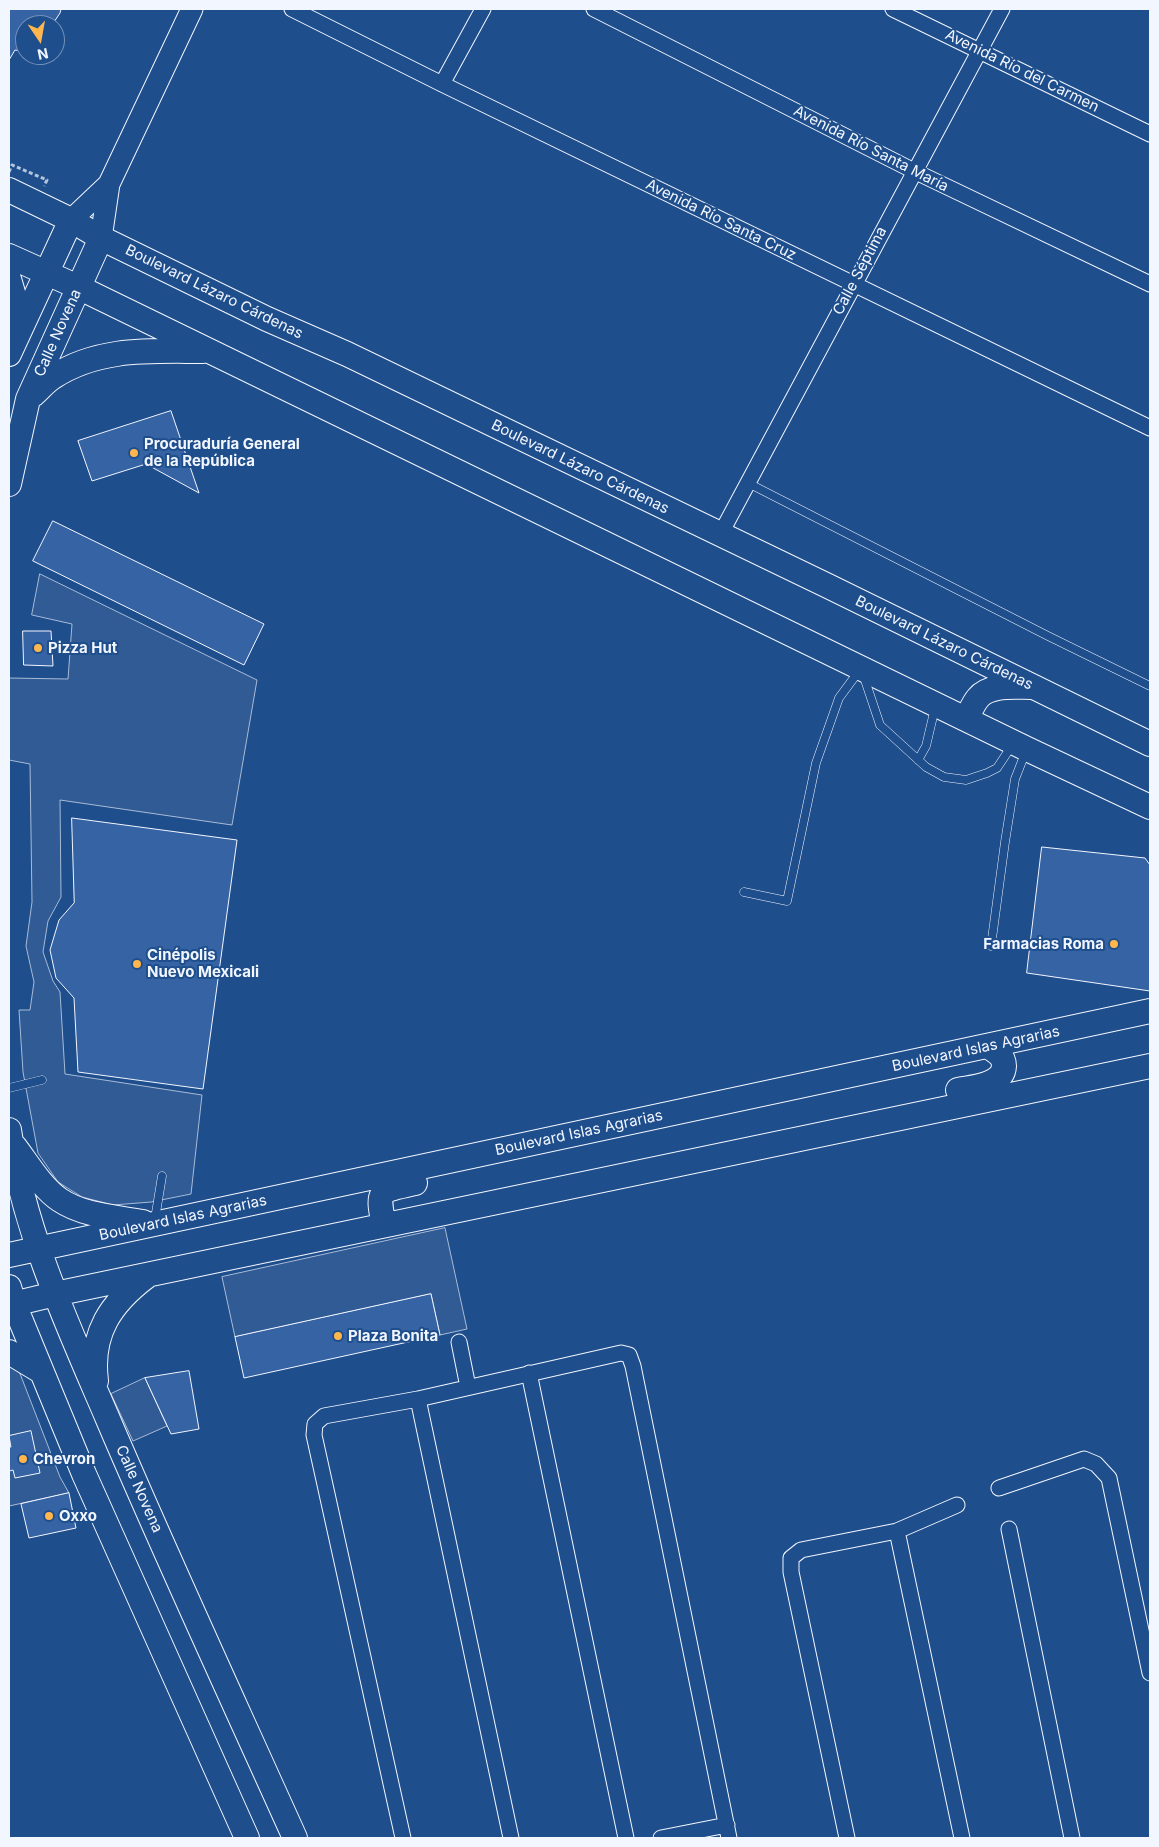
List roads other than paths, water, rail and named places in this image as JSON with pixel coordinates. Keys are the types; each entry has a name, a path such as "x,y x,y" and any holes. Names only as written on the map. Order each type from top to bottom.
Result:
{"main road":[{"name":"Boulevard Lázaro Cárdenas","path":"9,190 71,220 101,238 267,319 347,354 1150,744"},
{"name":"Calle Novena","path":"9,353 71,220"},
{"name":"Calle Novena","path":"9,484 28,399 101,238"},
{"path":"9,256 78,287 1150,807"},
{"path":"9,279 16,303 9,353"},
{"path":"28,399 51,378 88,359 111,353 137,351 208,351"},
{"path":"966,719 978,698 985,692 1010,687 1035,687"},
{"name":"Boulevard Islas Agrarias","path":"9,1255 1150,1011"},
{"path":"867,1125 882,1106 987,1084 999,1078 1004,1068 1003,1059 998,1052 987,1046"},
{"path":"247,1838 88,1482 10,1299 55,1294 1150,1066"},
{"name":"Calle Novena","path":"10,1135 21,1190 38,1248 55,1294 295,1838"},
{"path":"10,1135 44,1185 59,1200 76,1208 97,1214 155,1224"},
{"path":"384,1225 380,1202 384,1193 392,1188 447,1176 477,1155"},
{"path":"98,1395 95,1360 97,1342 103,1326 111,1310 122,1297 150,1274"},
{"path":"9,1352 42,1372"}],"street":[{"name":"Calle Novena","path":"101,238 109,184 192,9"},
{"name":"Avenida Río Santa Cruz","path":"292,9 442,84 1150,428"},
{"path":"442,84 483,9"},
{"name":"Avenida Río Santa María","path":"594,9 914,171 1150,284"},
{"name":"Avenida Río del Carmen","path":"893,9 1150,134"},
{"name":"Calle Séptima","path":"720,535 1002,9"},
{"name":"Calle Novena","path":"71,220 109,184"},
{"path":"459,1342 468,1387"},
{"path":"403,1838 314,1435 315,1424 324,1416 418,1399 529,1372 621,1353 629,1356 633,1366 728,1831 662,1838"},
{"path":"529,1372 626,1838"},
{"path":"418,1399 511,1838"},
{"path":"999,1488 1084,1459 1096,1464 1109,1478 1150,1673"},
{"path":"847,1838 791,1572 791,1558 801,1550 897,1530 958,1506"},
{"path":"1009,1529 1072,1838"},
{"path":"897,1530 962,1838"}],"lane":[{"path":"748,483 1039,632 1150,686"},
{"path":"861,668 880,725 918,760 944,777 966,780 987,774 997,768 1020,745"},
{"path":"744,892 787,900 816,764 839,698 861,668"},
{"path":"918,760 926,746 936,704"},
{"path":"991,946 1020,745"},
{"path":"9,1088 42,1080"},
{"path":"155,1224 162,1176"}],"place":[{"name":"Procuraduría General de la República","path":"134,453"},
{"name":"Pizza Hut","path":"38,648"},
{"name":"Farmacias Roma","path":"1114,944"},
{"name":"Cinépolis Nuevo Mexicali","path":"137,964"},
{"name":"Plaza Bonita","path":"338,1336"},
{"name":"Chevron","path":"23,1459"},
{"name":"Oxxo","path":"49,1516"}]}
